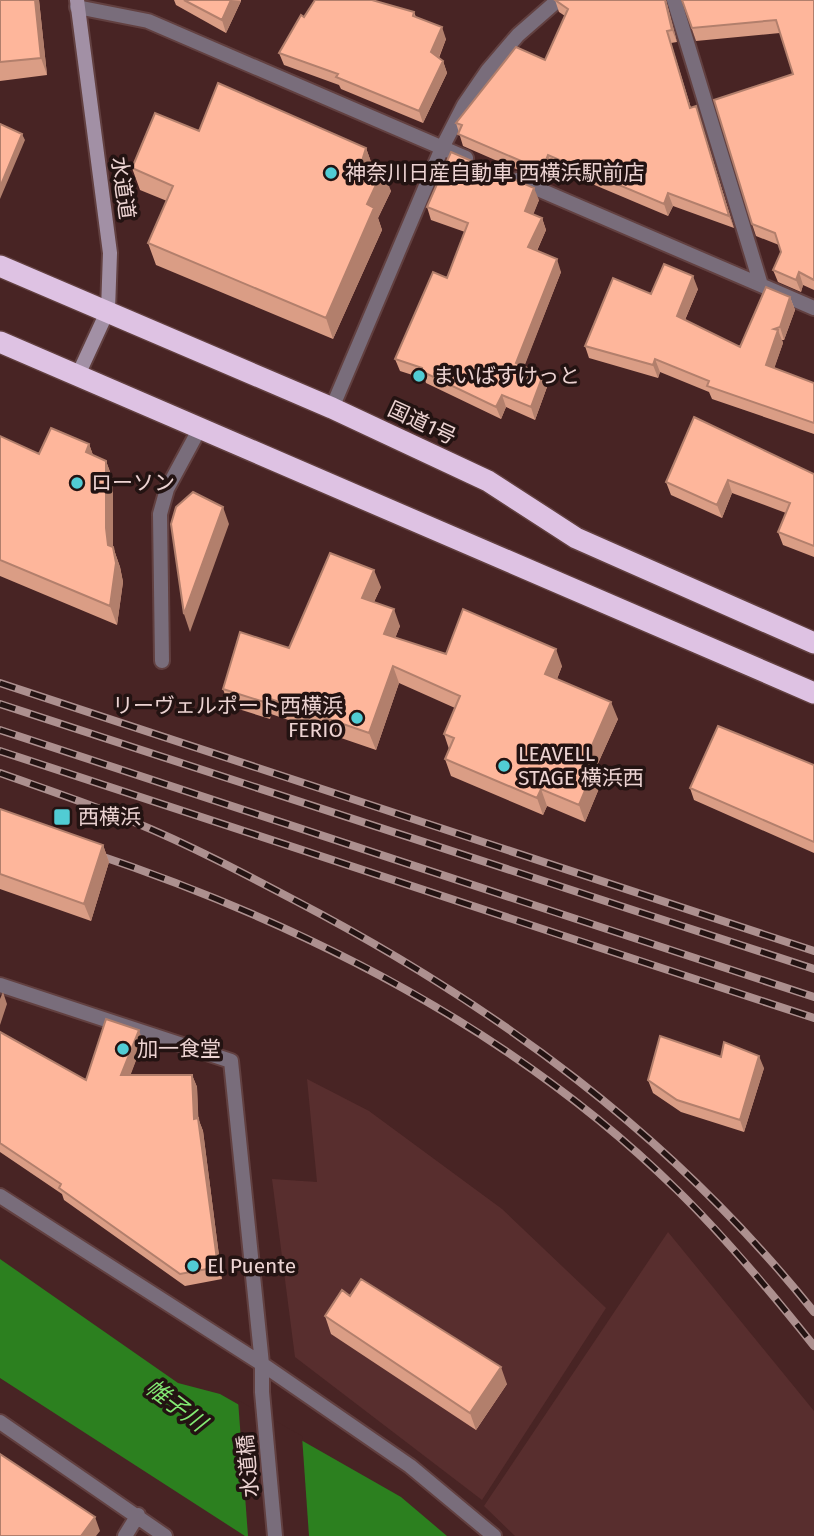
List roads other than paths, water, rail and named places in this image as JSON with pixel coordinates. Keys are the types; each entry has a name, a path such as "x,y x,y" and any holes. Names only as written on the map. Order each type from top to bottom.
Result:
{"highway":[{"name":"国道1号","path":"0,266 332,408 488,481 576,538 814,643"},
{"path":"0,342 814,693"}],"street":[{"path":"332,408 442,148 488,70 518,35 558,0"},
{"path":"674,0 761,285"},
{"path":"77,4 148,21 480,164"},
{"name":"水道道","path":"77,4 110,253 108,310 78,375"},
{"path":"506,175 814,308"},
{"path":"162,661 160,514 167,489 200,428"},
{"name":"水道橋","path":"0,985 231,1060 262,1364 262,1392 275,1536"},
{"path":"0,1196 262,1364 410,1466 494,1536"},
{"path":"0,1423 165,1536"},
{"path":"125,1536 138,1515"}],"water":[{"name":"帷子川","path":"0,1259 178,1383 220,1394 401,1497 447,1536 245,1536 0,1378"}],"railway":[{"path":"0,683 814,951"},
{"path":"0,704 814,969"},
{"path":"0,730 814,997"},
{"path":"0,751 814,1018"},
{"path":"0,773 117,815 196,850 370,941 441,984 510,1030 641,1132 702,1188 814,1312"},
{"path":"89,852 170,881 327,948 476,1031 546,1079 614,1132 677,1190 748,1266 814,1346"}],"place":[{"name":"神奈川日産自動車 西横浜駅前店","path":"331,173"},
{"name":"まいばすけっと","path":"419,376"},
{"name":"ローソン","path":"77,483"},
{"name":"リーヴェルポート西横浜 FERIO","path":"357,718"},
{"name":"LEAVELL STAGE 横浜西","path":"504,766"},
{"name":"西横浜","path":"62,817"},
{"name":"加一食堂","path":"123,1049"},
{"name":"El Puente","path":"193,1266"}]}
